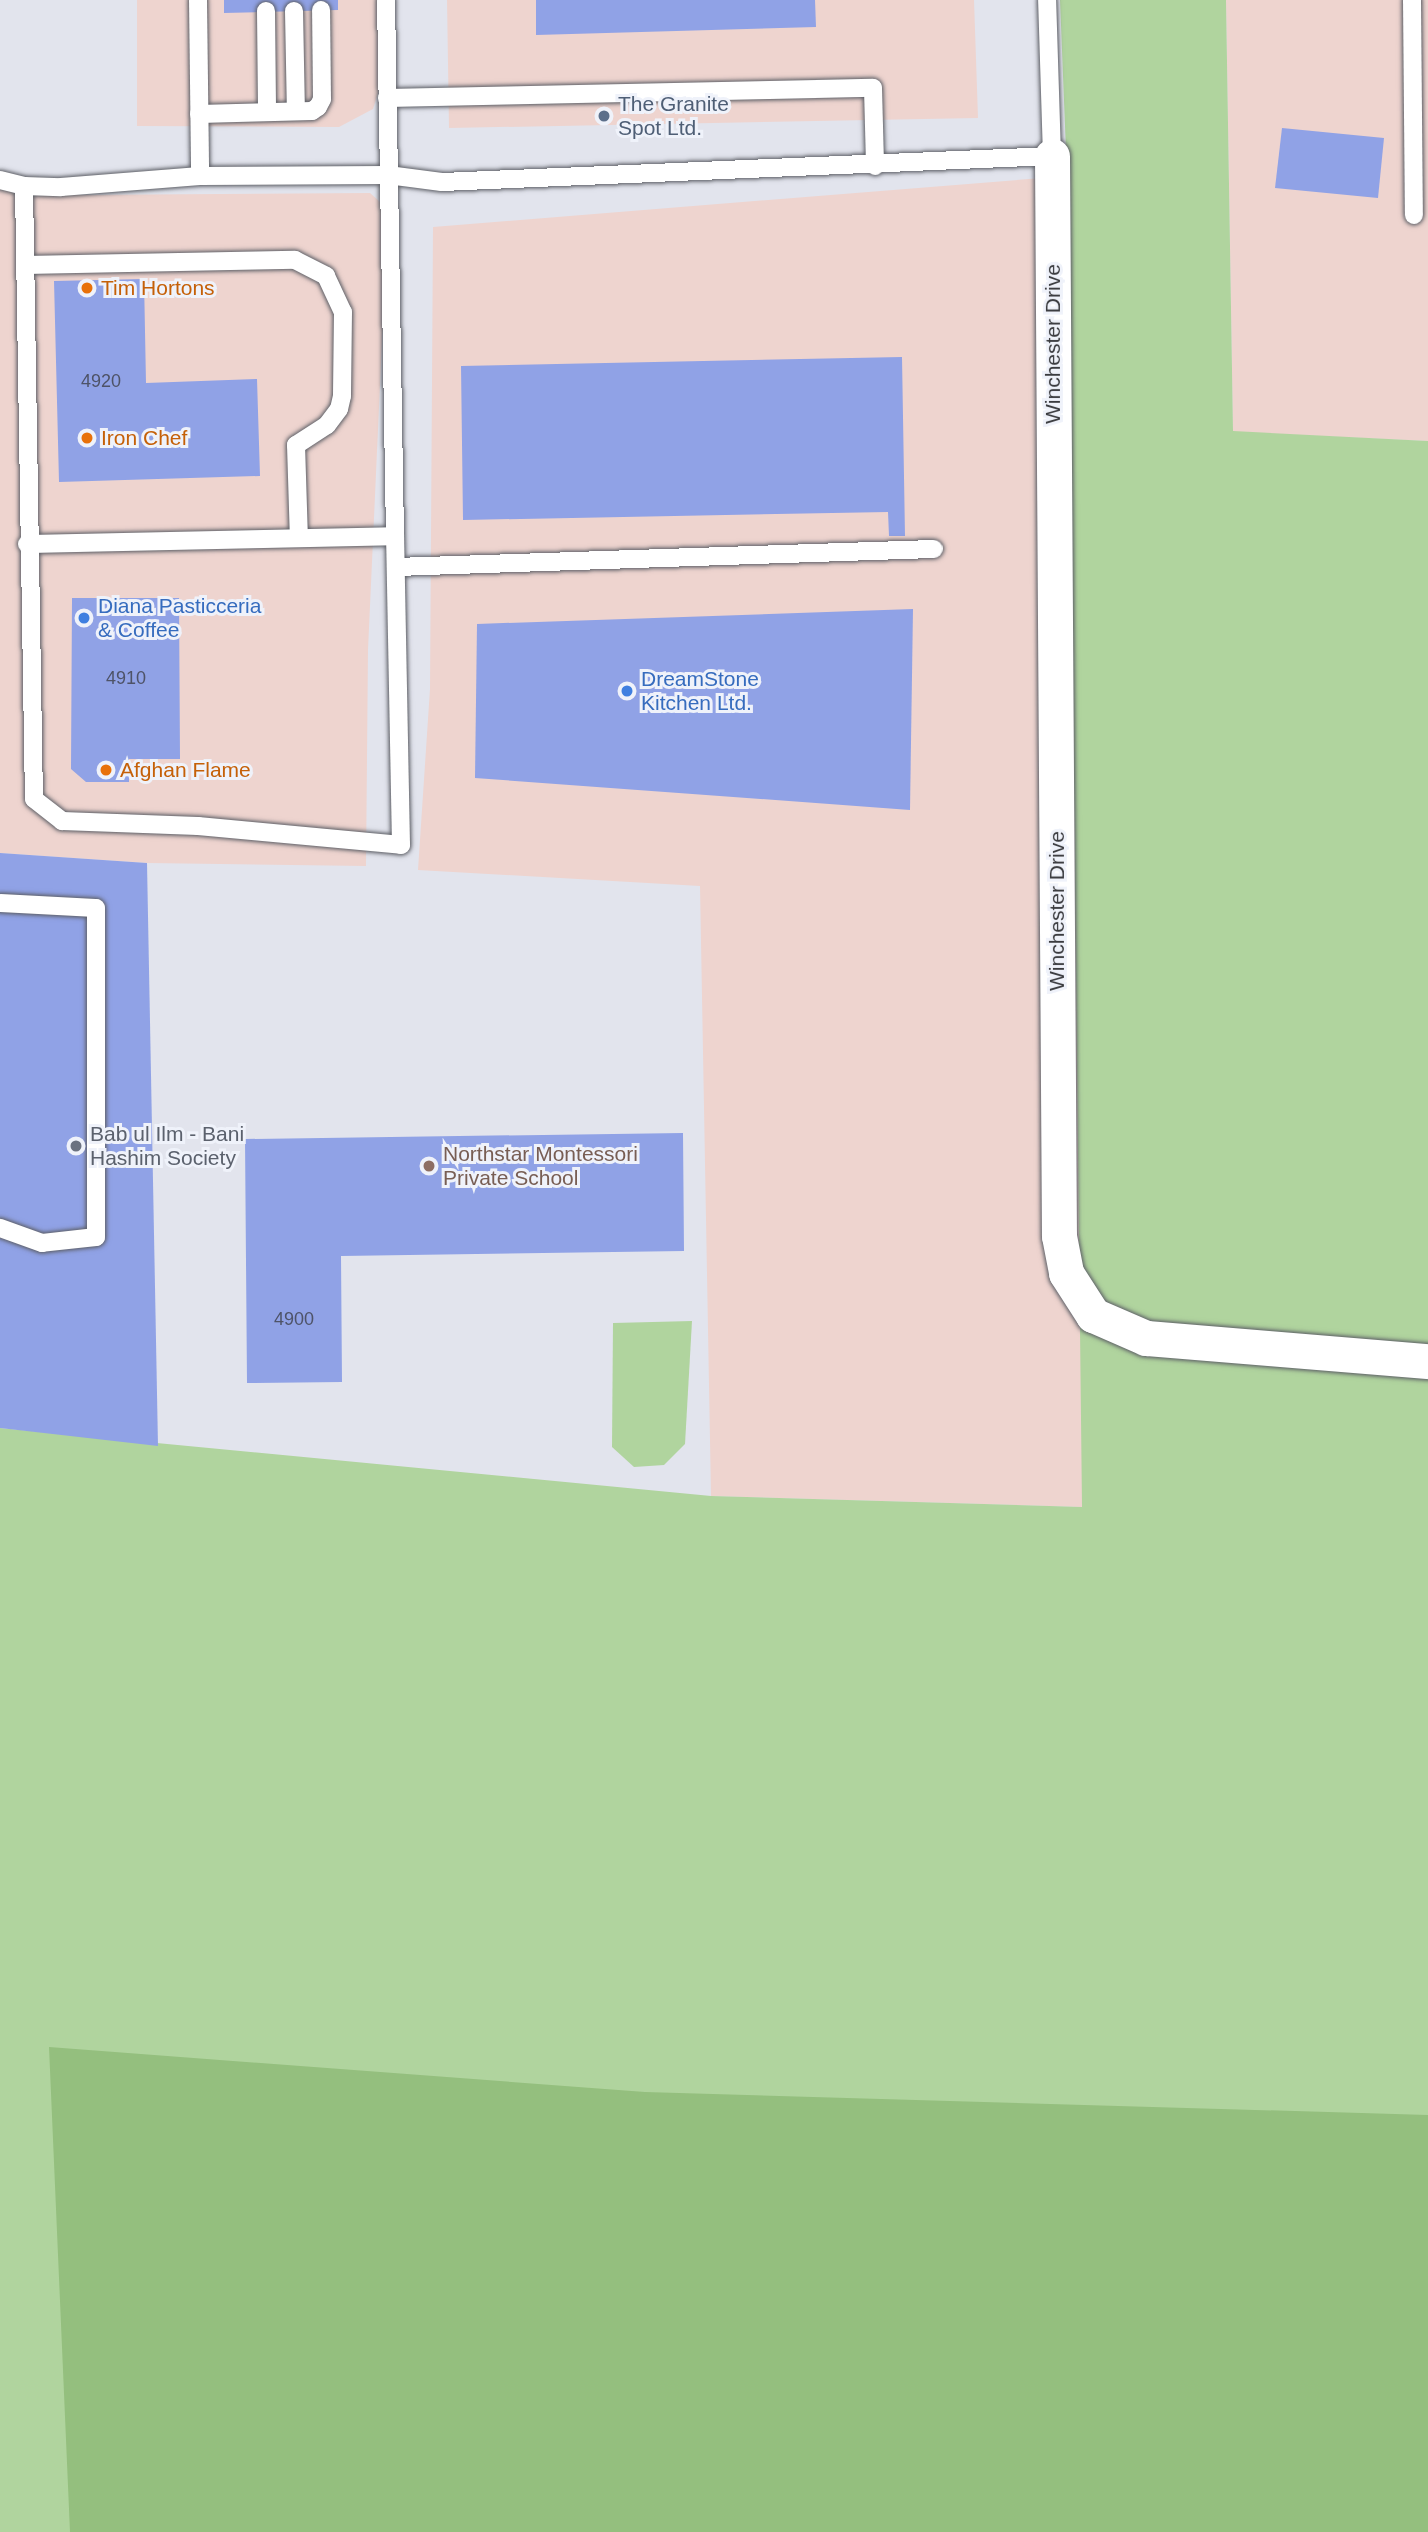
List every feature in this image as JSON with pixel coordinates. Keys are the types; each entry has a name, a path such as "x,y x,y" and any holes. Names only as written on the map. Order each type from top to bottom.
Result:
{"street":[{"name":"Winchester Drive","path":"1052,156 1059,1236 1066,1273 1093,1315 1115,1329 1146,1338 1428,1361"}],"lane":[{"path":"198,0 200,176"},
{"path":"24,186 27,544 34,799 62,821 198,827 401,845 386,0"},
{"path":"0,180 24,186 200,176 388,175 442,182 875,166 1052,156 1047,0"},
{"path":"1412,0 1414,215"},
{"path":"199,114 312,111 322,99 321,10"},
{"path":"266,11 267,112"},
{"path":"294,11 296,111"},
{"path":"387,98 873,88 875,166"},
{"path":"25,265 295,260 320,270 333,284 343,312 342,396 339,409 327,425 296,445 299,538"},
{"path":"27,544 395,536"},
{"path":"396,567 934,549"},
{"path":"0,903 96,908 96,1237 42,1243 0,1228"}],"shaded area":[{"path":"137,0 382,0 383,77 373,109 339,127 137,126"},
{"path":"447,0 974,0 978,118 449,128"},
{"path":"1226,0 1428,0 1428,441 1233,432"},
{"path":"1067,176 1090,898 1082,1507 711,1496 700,886 418,870 430,689 433,227"},
{"path":"0,187 76,195 370,193 388,209 368,650 366,866 147,863 0,853"}],"green space":[{"path":"1060,0 1226,0 1233,431 1428,441 1428,2532 0,2532 0,1428 711,1496 1082,1507 1067,176"},
{"path":"692,1321 685,1444 664,1465 634,1467 612,1447 613,1323"},
{"path":"49,2047 645,2092 1428,2115 1428,2532 70,2532"}],"building":[{"path":"224,0 338,0 338,10 224,13"},
{"path":"536,0 815,0 816,27 536,35"},
{"path":"1282,128 1384,138 1378,198 1275,188"},
{"path":"144,279 146,383 257,379 260,476 59,482 54,281"},
{"path":"902,357 905,536 889,536 888,512 463,520 461,366"},
{"path":"72,598 179,598 180,759 129,759 129,782 86,782 71,769"},
{"path":"913,609 910,810 475,778 477,624"},
{"name":"Bab ul Ilm - Bani Hashim Society","path":"0,853 147,863 158,1446 0,1428"},
{"path":"683,1133 684,1251 341,1256 342,1382 247,1383 245,1139"}],"place":[{"name":"The Granite Spot Ltd.","path":"604,116"},
{"name":"Tim Hortons","path":"87,288"},
{"name":"Iron Chef","path":"87,438"},
{"name":"Diana Pasticceria & Coffee","path":"84,618"},
{"name":"DreamStone Kitchen Ltd.","path":"627,691"},
{"name":"Afghan Flame","path":"106,770"},
{"name":"Bab ul Ilm - Bani Hashim Society","path":"76,1146"},
{"name":"Northstar Montessori Private School","path":"429,1166"}]}
